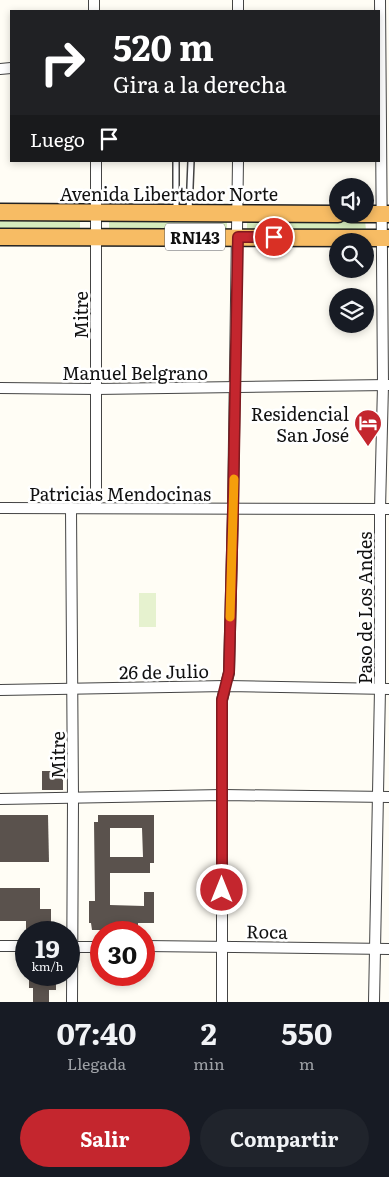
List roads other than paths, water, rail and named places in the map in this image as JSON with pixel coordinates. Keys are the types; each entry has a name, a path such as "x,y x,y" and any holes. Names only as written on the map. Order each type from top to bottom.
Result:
{"highway":[{"name":"Avenida Libertador Norte","path":"0,212 329,214"},
{"name":"RN143","path":"0,237 385,238"}],"street":[{"name":"Paso de Los Andes","path":"374,1002 377,797 385,689 385,214 380,92"},
{"name":"Mitre","path":"96,162 96,508"},
{"path":"222,1002 222,700 229,672 238,162"},
{"name":"Manuel Belgrano","path":"0,388 235,388 386,385"},
{"name":"Patricias Mendocinas","path":"0,508 385,509"},
{"name":"Mitre","path":"71,508 73,799 71,921"},
{"name":"26 de Julio","path":"0,690 226,686 385,689"},
{"path":"0,799 223,796 389,797"},
{"path":"0,946 15,946"},
{"name":"Roca","path":"155,946 389,949"},
{"name":"Mitre","path":"71,986 72,1002"}],"lane":[{"path":"176,162 182,212"},
{"path":"182,212 191,162"}],"place":[{"name":"Residencial San José","path":"368,447"}]}
